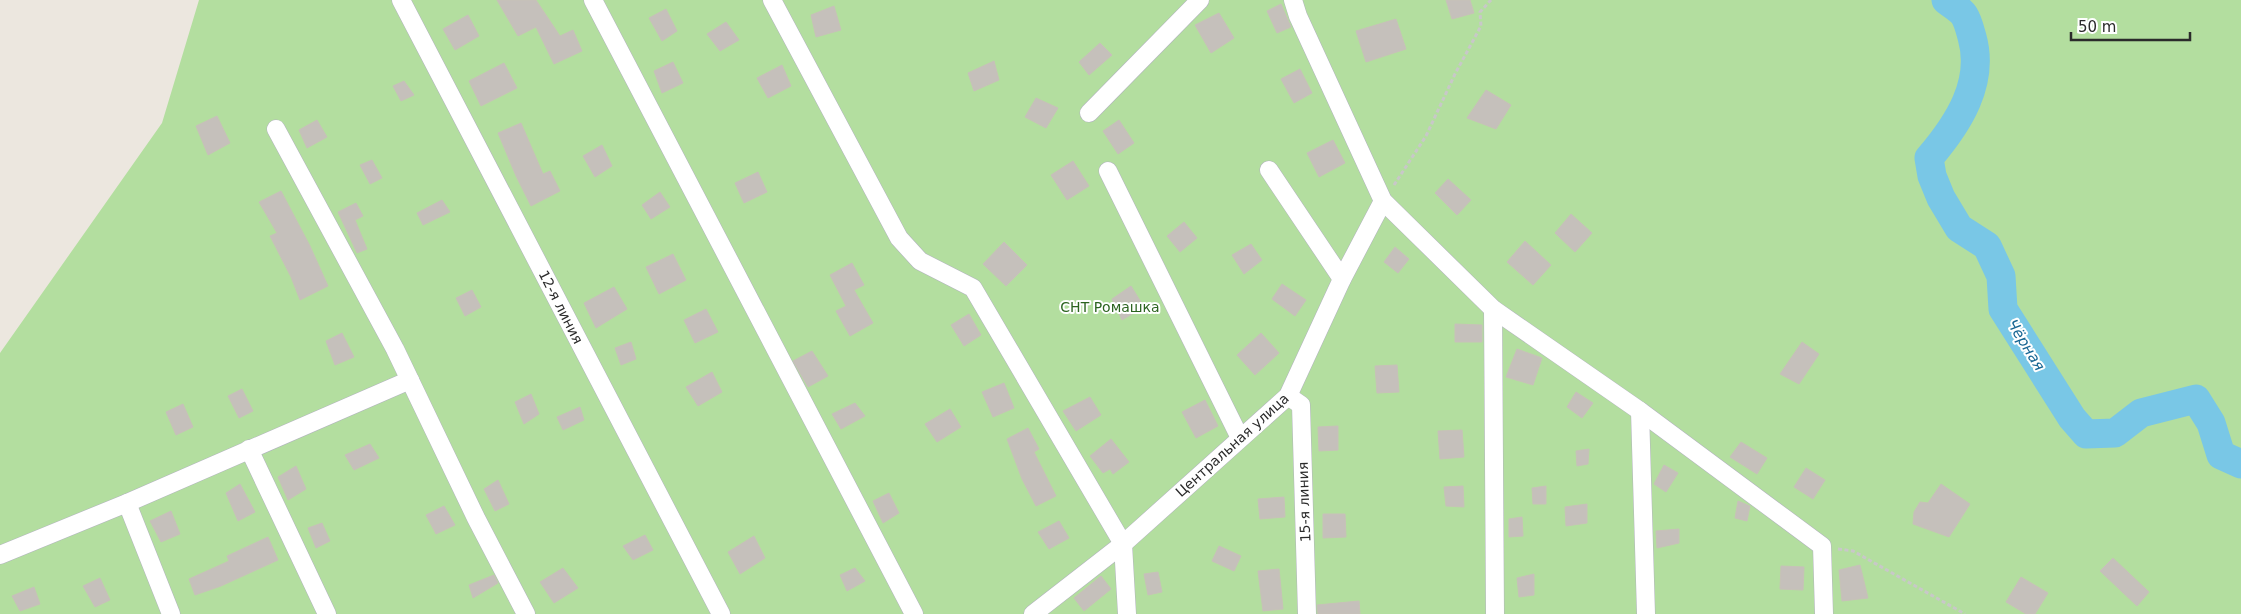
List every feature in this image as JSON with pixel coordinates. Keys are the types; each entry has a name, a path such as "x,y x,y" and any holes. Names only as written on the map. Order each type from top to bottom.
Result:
{"street":[{"name":"12-я линия","path":"401,0 721,614"},
{"path":"593,0 914,614"},
{"path":"772,0 899,238 920,261 973,288 1123,544 1127,614"},
{"path":"1089,113 1200,0"},
{"path":"1293,0 1298,16 1383,201 1493,309 1640,411 1822,546 1824,614"},
{"path":"276,129 410,380 476,518 526,614"},
{"path":"1269,170 1342,278"},
{"path":"1108,171 1240,438"},
{"name":"Центральная улица","path":"1033,614 1123,544 1288,396 1342,278 1383,201"},
{"path":"1493,309 1495,614"},
{"path":"0,555 127,503 410,380"},
{"name":"15-я линия","path":"1288,396 1301,405 1307,614"},
{"path":"1640,411 1646,614"},
{"path":"249,449 327,614"},
{"path":"127,503 171,614"}],"path":[{"path":"1383,201 1426,136 1480,26 1480,12 1491,0"},
{"path":"1822,546 1853,551 1964,614"}],"green space":[{"name":"СНТ Ромашка","path":"199,0 2241,0 2241,614 0,614 0,353 162,123"}],"building":[{"path":"497,0 536,0 560,36 573,30 582,51 554,64 536,27 518,36"},
{"path":"1446,0 1470,0 1474,13 1452,19"},
{"path":"1281,4 1291,27 1277,33 1267,11"},
{"path":"834,6 841,30 816,37 811,15"},
{"path":"666,9 677,31 662,41 649,18"},
{"path":"1219,13 1234,38 1211,53 1195,25"},
{"path":"468,15 479,36 455,50 443,29"},
{"path":"1396,19 1406,49 1366,62 1356,31"},
{"path":"726,22 739,40 720,51 707,34"},
{"path":"1100,43 1112,55 1089,75 1079,62"},
{"path":"994,61 999,80 974,91 968,73"},
{"path":"673,62 683,83 662,93 654,71"},
{"path":"504,63 517,88 481,106 469,81"},
{"path":"782,65 791,86 768,98 757,78"},
{"path":"1300,69 1312,93 1294,103 1281,79"},
{"path":"404,81 414,95 401,101 393,86"},
{"path":"1486,90 1511,105 1496,129 1467,118"},
{"path":"1036,98 1058,108 1046,128 1025,117"},
{"path":"217,116 230,143 208,155 196,126"},
{"path":"317,120 327,137 307,148 299,130"},
{"path":"1119,120 1134,143 1118,154 1103,131"},
{"path":"521,123 543,174 550,171 560,191 531,206 498,133"},
{"path":"1333,140 1345,163 1319,177 1307,153"},
{"path":"602,145 612,166 595,177 583,156"},
{"path":"372,160 382,178 370,184 360,165"},
{"path":"1073,161 1089,186 1067,200 1051,175"},
{"path":"758,172 767,192 744,203 735,183"},
{"path":"1448,179 1471,200 1457,215 1435,193"},
{"path":"281,191 310,246 328,286 300,300 291,277 270,236 277,233 259,202"},
{"path":"660,192 670,207 651,219 642,205"},
{"path":"442,200 450,212 423,225 417,213"},
{"path":"356,203 363,216 355,220 367,249 357,253 338,212"},
{"path":"1571,214 1592,233 1575,252 1555,233"},
{"path":"1184,222 1197,238 1180,252 1167,236"},
{"path":"1525,241 1551,265 1533,285 1507,262"},
{"path":"1004,242 1027,265 1006,286 983,264"},
{"path":"1251,244 1262,260 1244,274 1232,255"},
{"path":"1395,247 1409,259 1398,273 1384,262"},
{"path":"673,254 686,280 659,294 646,267"},
{"path":"852,263 864,285 854,290 873,323 850,336 836,311 846,306 830,275"},
{"path":"1282,284 1306,300 1295,316 1272,299"},
{"path":"1131,286 1144,307 1122,320 1112,299"},
{"path":"614,287 627,309 596,328 584,303"},
{"path":"472,290 481,307 465,316 456,298"},
{"path":"706,309 718,332 695,343 684,320"},
{"path":"969,314 981,335 964,346 951,325"},
{"path":"1455,324 1482,325 1482,342 1455,342"},
{"path":"342,333 354,357 335,365 326,341"},
{"path":"1261,333 1279,353 1255,375 1237,355"},
{"path":"631,342 636,359 621,365 615,348"},
{"path":"1802,342 1819,354 1799,384 1780,374"},
{"path":"1517,349 1542,358 1533,385 1506,377"},
{"path":"812,351 828,376 808,387 793,361"},
{"path":"1397,365 1399,392 1377,393 1375,366"},
{"path":"712,372 722,392 698,406 686,387"},
{"path":"1004,383 1014,408 993,417 982,392"},
{"path":"242,389 253,411 239,418 228,396"},
{"path":"1576,392 1593,403 1582,418 1567,407"},
{"path":"531,394 539,414 524,424 515,402"},
{"path":"1090,397 1101,415 1076,431 1063,411"},
{"path":"1205,400 1218,426 1196,438 1182,412"},
{"path":"855,403 865,416 841,429 832,414"},
{"path":"183,404 193,427 176,435 166,412"},
{"path":"580,407 584,420 563,430 557,417"},
{"path":"950,409 961,427 937,442 925,424"},
{"path":"1338,426 1338,450 1319,451 1318,427"},
{"path":"1028,428 1039,449 1034,452 1056,496 1036,506 1022,479 1007,439"},
{"path":"1462,430 1464,457 1440,459 1438,431"},
{"path":"1111,439 1129,462 1113,474 1110,469 1103,473 1090,456"},
{"path":"1741,442 1767,458 1757,474 1730,457"},
{"path":"370,444 379,458 354,470 345,455"},
{"path":"1589,449 1588,464 1577,466 1576,451"},
{"path":"1664,465 1678,473 1666,492 1654,484"},
{"path":"296,466 306,489 288,500 278,477"},
{"path":"1806,468 1825,480 1813,499 1794,487"},
{"path":"498,480 509,504 495,511 484,489"},
{"path":"240,484 255,512 238,521 226,493"},
{"path":"1941,484 1970,504 1949,537 1913,524 1914,512 1920,502 1928,503"},
{"path":"1463,486 1464,507 1446,506 1444,487"},
{"path":"1546,486 1546,504 1533,504 1532,488"},
{"path":"889,493 899,513 883,523 873,501"},
{"path":"1284,497 1285,517 1260,519 1258,499"},
{"path":"1738,501 1750,506 1747,521 1735,518"},
{"path":"1587,504 1587,523 1566,526 1565,507"},
{"path":"444,506 455,525 436,534 426,515"},
{"path":"171,511 180,534 161,542 150,521"},
{"path":"1323,514 1345,514 1346,537 1323,538"},
{"path":"1522,517 1523,536 1509,537 1509,519"},
{"path":"1059,521 1069,538 1049,549 1038,532"},
{"path":"322,523 330,541 316,548 308,528"},
{"path":"1679,529 1679,543 1657,548 1656,531"},
{"path":"645,535 653,550 633,560 623,546"},
{"path":"754,536 765,558 740,574 728,552"},
{"path":"268,537 278,560 221,586 195,595 189,579 229,561 227,556"},
{"path":"1219,546 1241,556 1234,571 1212,561"},
{"path":"2113,558 2149,592 2137,606 2100,571"},
{"path":"1860,565 1868,598 1842,601 1839,570"},
{"path":"1781,566 1804,567 1803,590 1780,589"},
{"path":"563,568 578,588 554,603 540,582"},
{"path":"855,568 865,581 847,591 840,575"},
{"path":"1279,569 1283,609 1263,611 1258,571"},
{"path":"1158,572 1162,592 1148,595 1144,574"},
{"path":"1534,574 1534,595 1519,597 1517,578"},
{"path":"494,575 498,583 473,598 469,585"},
{"path":"1101,576 1111,589 1084,611 1074,598"},
{"path":"2021,577 2048,593 2035,614 2026,614 2006,602"},
{"path":"100,578 110,600 95,607 83,586"},
{"path":"34,587 40,604 20,611 12,596"},
{"path":"1359,601 1360,614 1318,614 1317,605"}],"waterway":[{"name":"Чёрная","path":"1946,0 1960,11 1967,20 1975,54 1975,71 1972,87 1959,117 1929,158 1932,176 1941,198 1959,228 1987,246 2001,276 2003,309 2072,418 2086,434 2115,433 2141,413 2196,399 2211,423 2221,455 2241,464"}]}
